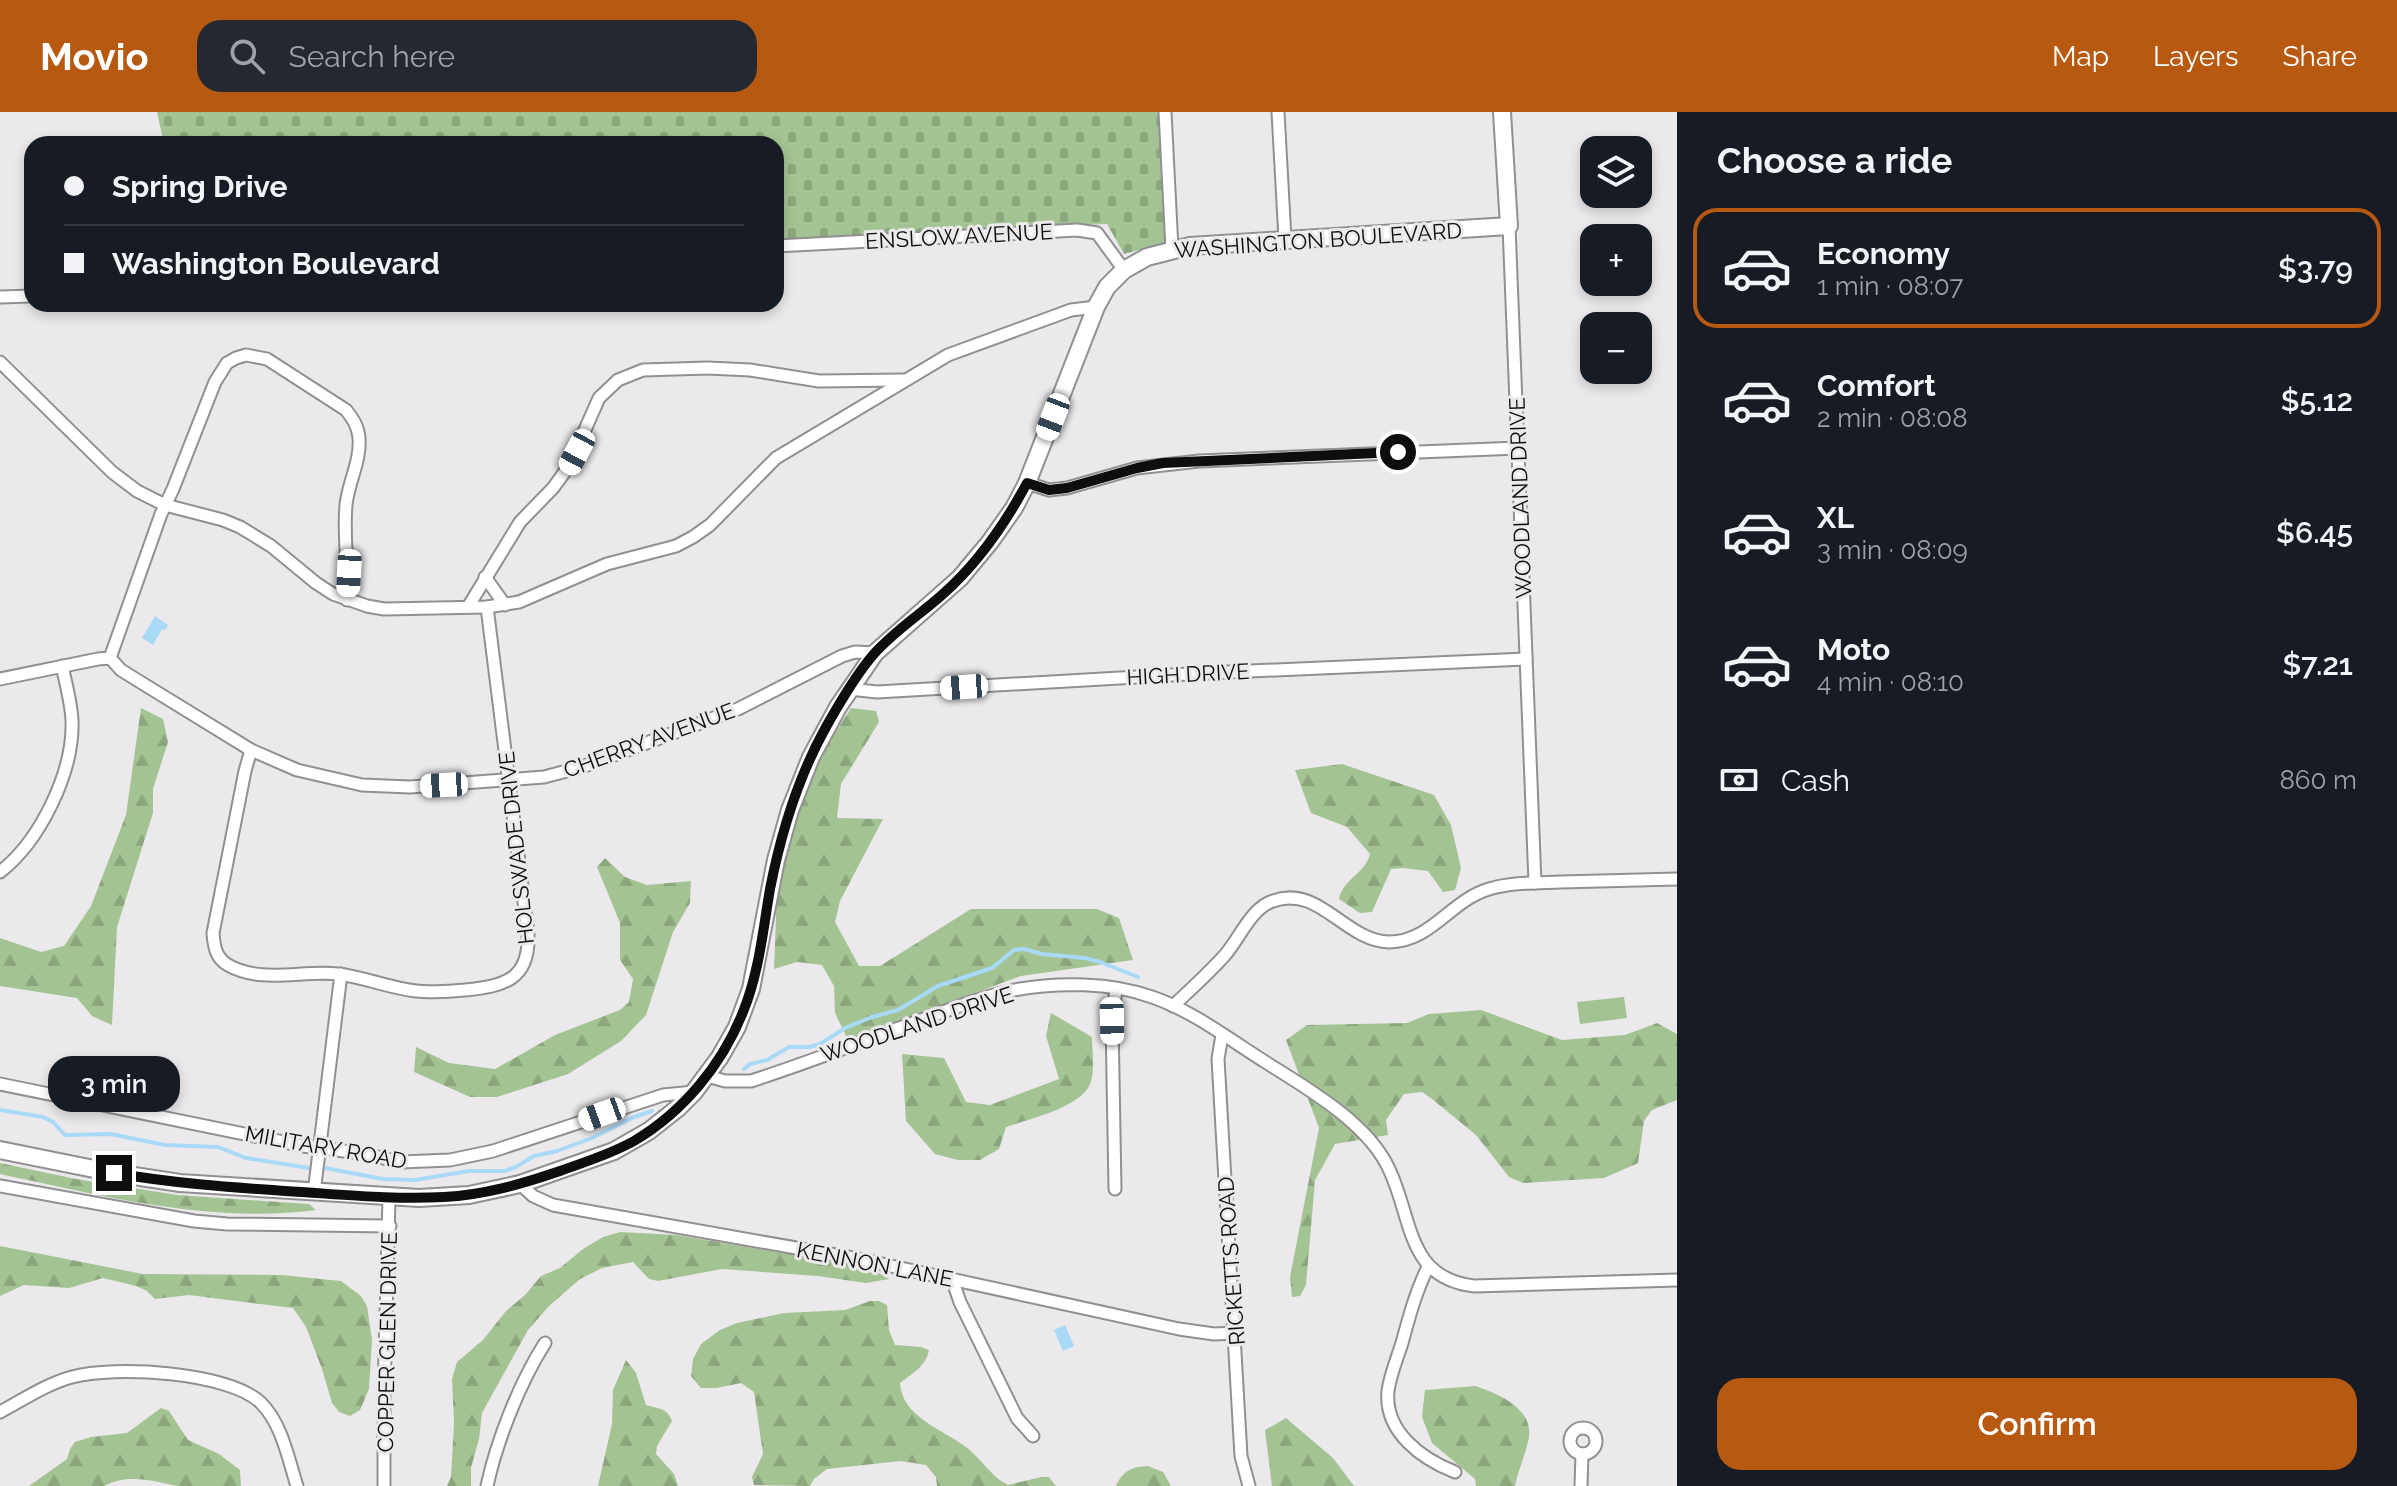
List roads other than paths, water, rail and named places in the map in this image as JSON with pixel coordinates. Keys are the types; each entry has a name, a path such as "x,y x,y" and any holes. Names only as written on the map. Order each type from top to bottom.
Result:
{"street":[{"path":"1165,112 1172,249"},
{"path":"1278,112 1285,239"},
{"name":"WOODLAND DRIVE","path":"1502,112 1535,883"},
{"name":"WASHINGTON BOULEVARD","path":"0,1150 145,1179 419,1198 469,1195 520,1184 632,1142 678,1108 694,1092 737,1027 751,989 776,860 799,785 826,728 875,653 960,578 1014,508 1107,287 1124,270 1147,257 1172,249 1509,226"},
{"name":"ENSLOW AVENUE","path":"784,246 1077,230 1097,233 1124,270"},
{"path":"0,297 24,296"},
{"path":"0,362 112,472 137,491 165,505 223,520 256,536 316,583 347,600 402,611 487,607 505,605 547,592 607,564 676,546 726,511 776,458 904,380 964,348 1071,310 1096,307"},
{"path":"0,679 110,658 165,505 221,371 236,358 246,355 267,359 346,410 355,421 360,445 346,507 347,600"},
{"path":"468,607 520,522 553,488 569,466 599,398 609,387 630,374 658,369 728,368 819,381 904,380"},
{"path":"1027,483 1049,490 1067,488 1137,468 1175,462 1518,448"},
{"path":"485,577 505,605"},
{"name":"HOLSWADE DRIVE","path":"251,750 215,923 213,944 216,952 229,965 271,975 341,974 409,990 436,992 495,986 507,981 524,966 529,946 487,607"},
{"name":"CHERRY AVENUE","path":"110,658 121,670 251,750 297,770 362,785 410,787 544,777 582,767 755,702 842,656 855,652 875,653"},
{"name":"HIGH DRIVE","path":"850,689 877,692 1526,659"},
{"path":"0,872 16,859 27,844 53,801 65,768 72,720 62,666"},
{"path":"1173,1006 1228,953 1258,910 1273,901 1292,898 1311,902 1361,936 1379,941 1399,941 1429,929 1483,891 1506,885 1677,879"},
{"path":"314,1193 341,974"},
{"name":"WOODLAND DRIVE","path":"707,1076 725,1081 751,1081 960,1006 1015,990 1069,986 1143,994 1173,1006 1222,1035 1304,1087 1351,1122 1374,1145 1390,1170 1419,1252 1428,1267"},
{"path":"1115,1189 1112,1021 1116,989"},
{"name":"RICKETTS ROAD","path":"1222,1035 1218,1059 1241,1456 1249,1486"},
{"name":"MILITARY ROAD","path":"0,1084 401,1162 450,1160 515,1144 663,1095 694,1092"},
{"name":"KENNON LANE","path":"520,1184 533,1196 553,1205 864,1260 1179,1329 1214,1334 1236,1333"},
{"path":"0,1186 194,1221 390,1226"},
{"name":"COPPER GLEN DRIVE","path":"384,1486 389,1197"},
{"path":"1455,1472 1426,1458 1407,1442 1394,1423 1388,1402 1391,1378 1415,1298 1428,1267 1447,1280 1474,1286 1677,1280"},
{"path":"952,1279 960,1302 1017,1418 1033,1436"},
{"path":"487,1486 525,1376 545,1343"},
{"path":"0,1412 54,1383 89,1373 128,1371 228,1383 253,1395 271,1416 297,1486"},
{"path":"1581,1486 1582,1454"}],"water":[{"path":"155,616 168,625 153,645 142,638"},
{"path":"1065,1325 1074,1346 1063,1351 1054,1330"}],"waterway":[{"path":"744,1069 789,1047 820,1044 845,1028 898,1010 938,986 992,968 1014,950 1085,958 1138,977"},
{"path":"0,1110 43,1117 53,1122 65,1135 111,1134 165,1145 218,1147 246,1158 309,1168"},
{"path":"325,1168 383,1179 415,1180 469,1171 505,1171 534,1156 592,1138 652,1111"}]}
